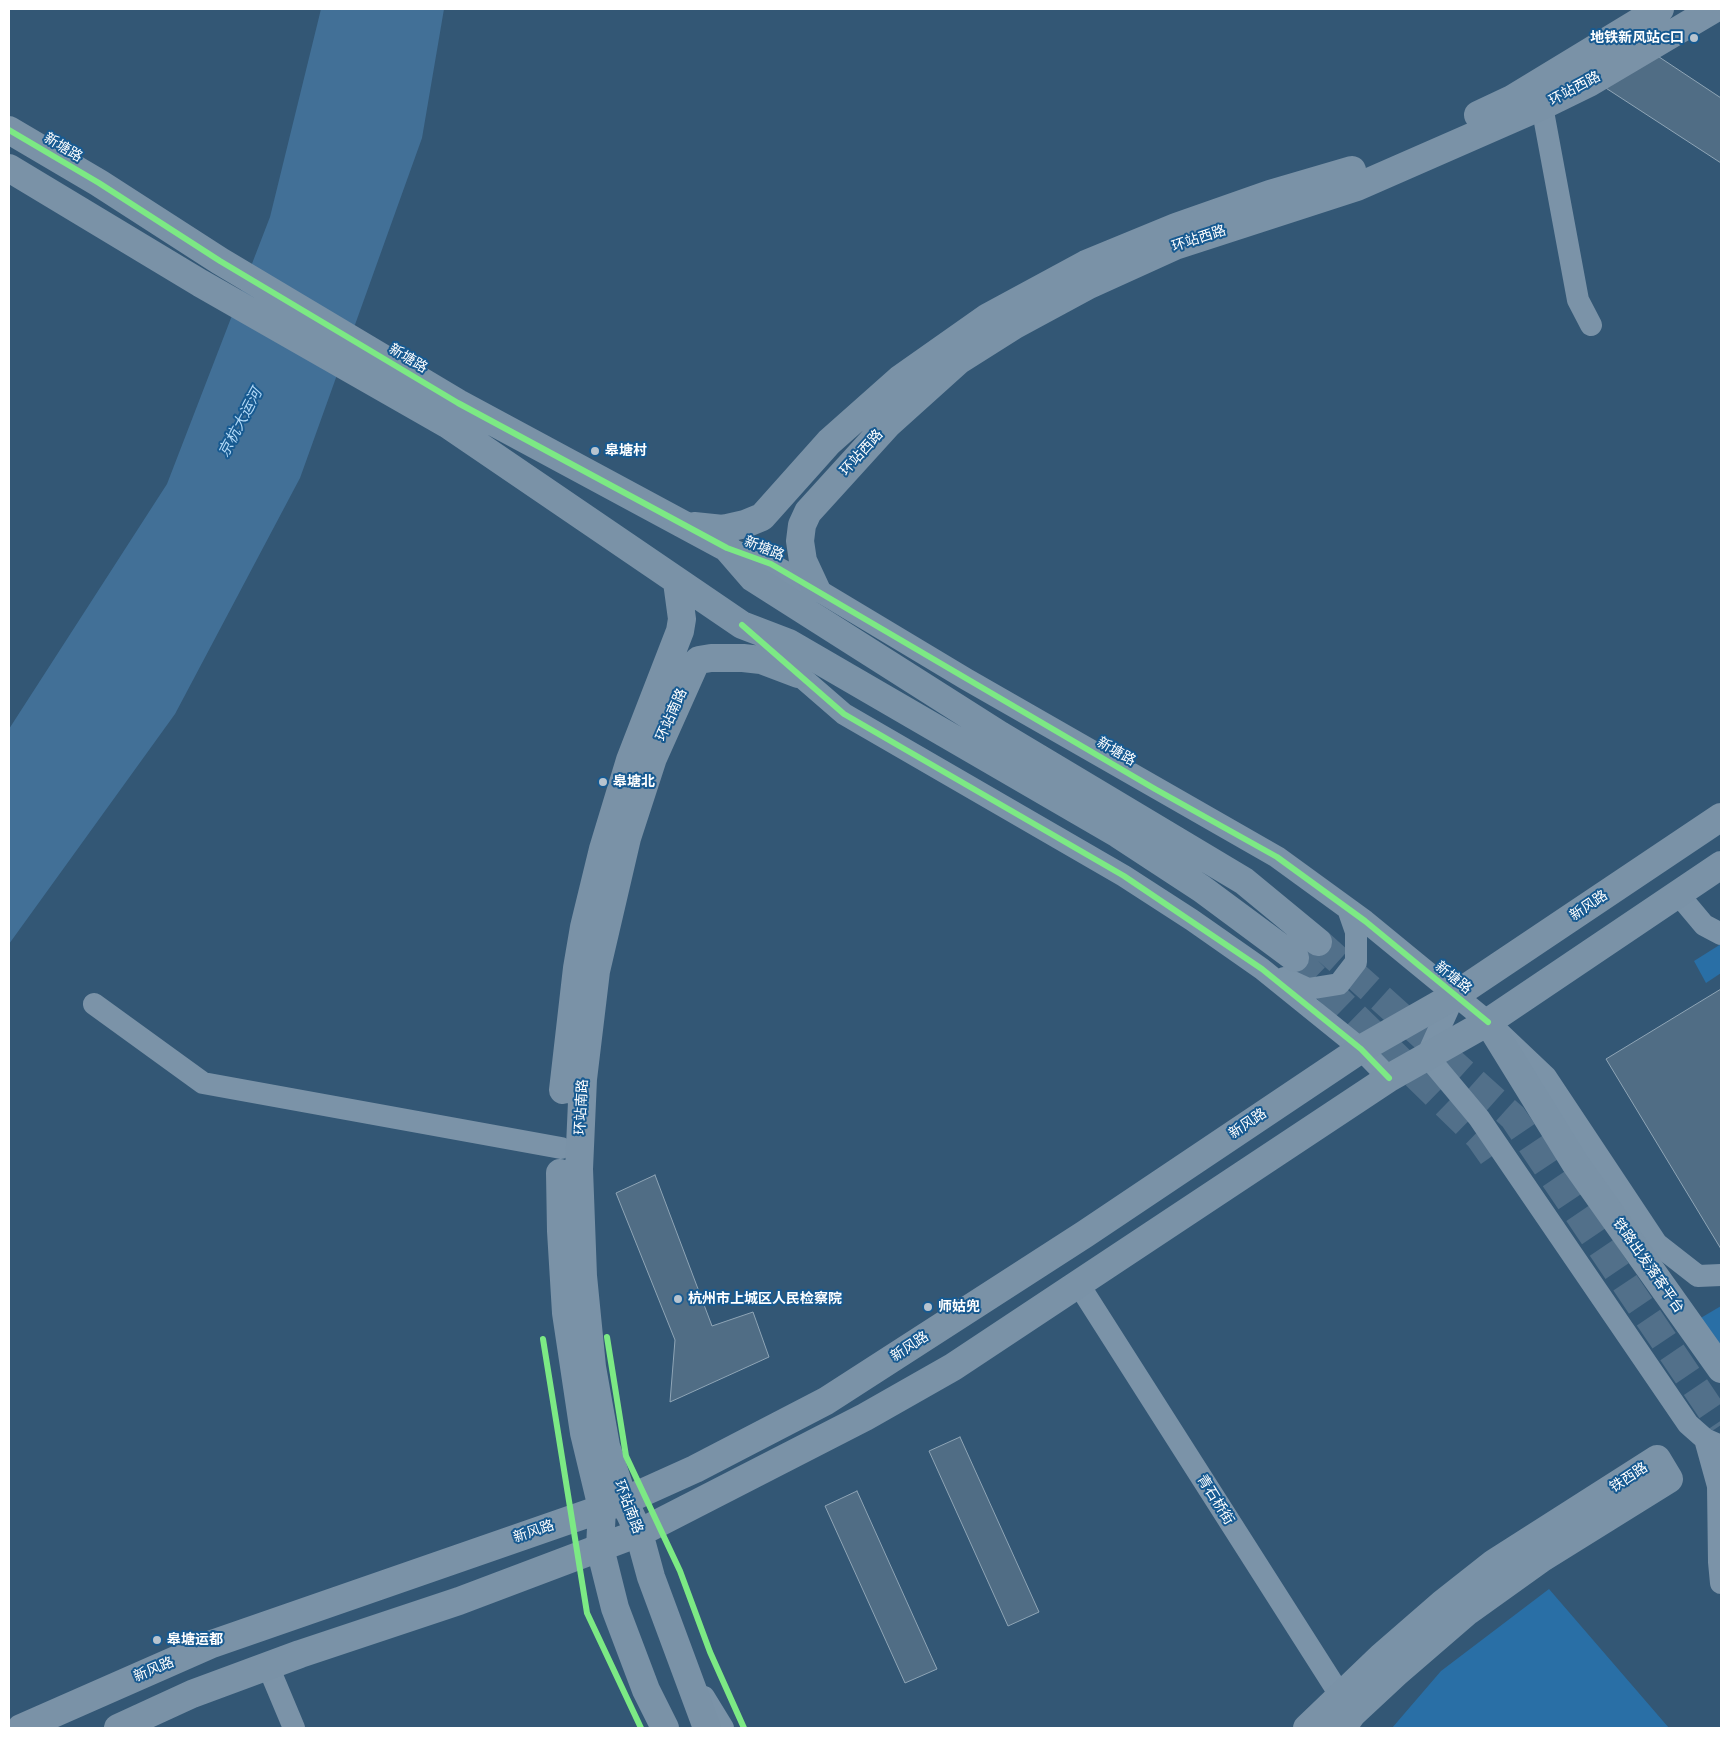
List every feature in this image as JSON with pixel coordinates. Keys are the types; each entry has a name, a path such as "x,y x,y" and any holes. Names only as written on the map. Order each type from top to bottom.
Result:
{"main road":[{"name":"环站西路","path":"686,525 723,529 762,518 829,442 900,379 988,317 1086,264 1176,227 1270,194 1370,165 1512,98 1660,9"},
{"name":"环站西路","path":"816,588 803,561 800,546 802,525 808,512 888,424 958,361 1015,325 1080,289 1175,246 1357,187 1542,106 1589,83 1714,9"},
{"name":"新塘路","path":"9,130 99,184 220,261 452,414 677,582 742,625 789,642 1118,834 1202,889 1295,958"},
{"name":"新塘路","path":"9,168 200,283 452,414 686,525 728,548 753,578 1000,735 1244,881 1318,942"},
{"name":"环站南路","path":"677,582 682,618 680,632 630,760 603,849 584,927 568,1043 561,1148 560,1231 570,1350 584,1433 613,1504 638,1533 651,1577 707,1728"},
{"name":"环站南路","path":"664,1728 646,1690 615,1608 600,1548 613,1504 606,1446 592,1367 582,1276 579,1200 581,1111 596,972 614,888 640,795 668,723 695,664 699,660 711,658 743,658 761,660 798,674"},
{"name":"新风路","path":"21,1728 51,1722 212,1644 613,1504 695,1469 826,1401 1085,1234 1361,1049 1454,996 1721,817"},
{"path":"118,1728 192,1694 459,1601 638,1533 865,1417 952,1367 1079,1285 1389,1078 1488,1022 1721,865"},
{"name":"铁路出发落客平台","path":"1488,1022 1575,1163 1721,1369"},
{"name":"铁西路","path":"1307,1728 1345,1713 1468,1611 1542,1558 1669,1479 1657,1459 1494,1563 1436,1610 1345,1713"}],"street":[{"path":"1542,106 1578,300 1591,325"},
{"name":"新塘路","path":"728,548 771,564 816,588 1009,704 1278,857 1348,909 1488,1022 1546,1077 1657,1244 1698,1276 1721,1275"},
{"name":"新塘路","path":"742,625 844,714 1124,876 1262,969 1361,1049 1389,1078"},
{"path":"1678,894 1704,925 1721,934"},
{"path":"1262,969 1308,989 1339,984 1356,962 1356,932 1348,909"},
{"path":"1454,996 1427,1056 1479,1118 1688,1424 1713,1443 1718,1486 1721,1583"},
{"path":"94,1004 202,1083 561,1148"},
{"name":"青石桥街","path":"1079,1285 1345,1713"},
{"name":"环站南路","path":"682,1661 723,1728"},
{"path":"268,1666 294,1728"}],"shaded area":[{"path":"1721,944 1721,973 1706,983 1694,961"},
{"path":"1721,1306 1721,1348 1699,1319"},
{"path":"1549,1589 1669,1728 1392,1728 1441,1671"}],"water":[{"name":"京杭大运河","path":"321,9 444,9 422,138 300,478 175,714 9,944 9,729 167,484 270,217"}],"building":[{"path":"1638,43 1721,98 1721,163 1595,81"},
{"path":"1721,989 1721,1249 1606,1059"},
{"path":"655,1175 712,1326 753,1312 769,1357 670,1402 675,1340 616,1193"},
{"path":"960,1437 1039,1612 1008,1626 929,1451"},
{"path":"857,1491 937,1669 905,1683 825,1506"}],"tunnel":[{"path":"1318,942 1513,1117 1721,1425"},
{"path":"1295,958 1479,1137 1500,1167"}],"cycle path":[{"path":"9,130 99,183 220,261 458,403 727,548 771,564 1155,789 1277,857 1365,921 1488,1022"},
{"path":"742,625 844,714 1124,876 1262,969 1361,1049 1389,1078"},
{"path":"607,1337 626,1456 680,1571 710,1652 744,1728"},
{"path":"543,1339 587,1613 641,1728"}],"place":[{"name":"地铁新风站C口","path":"1694,38"},
{"name":"皋塘村","path":"595,451"},
{"name":"皋塘北","path":"603,782"},
{"name":"杭州市上城区人民检察院","path":"678,1299"},
{"name":"师姑兜","path":"928,1307"},
{"name":"皋塘运都","path":"157,1640"}]}
